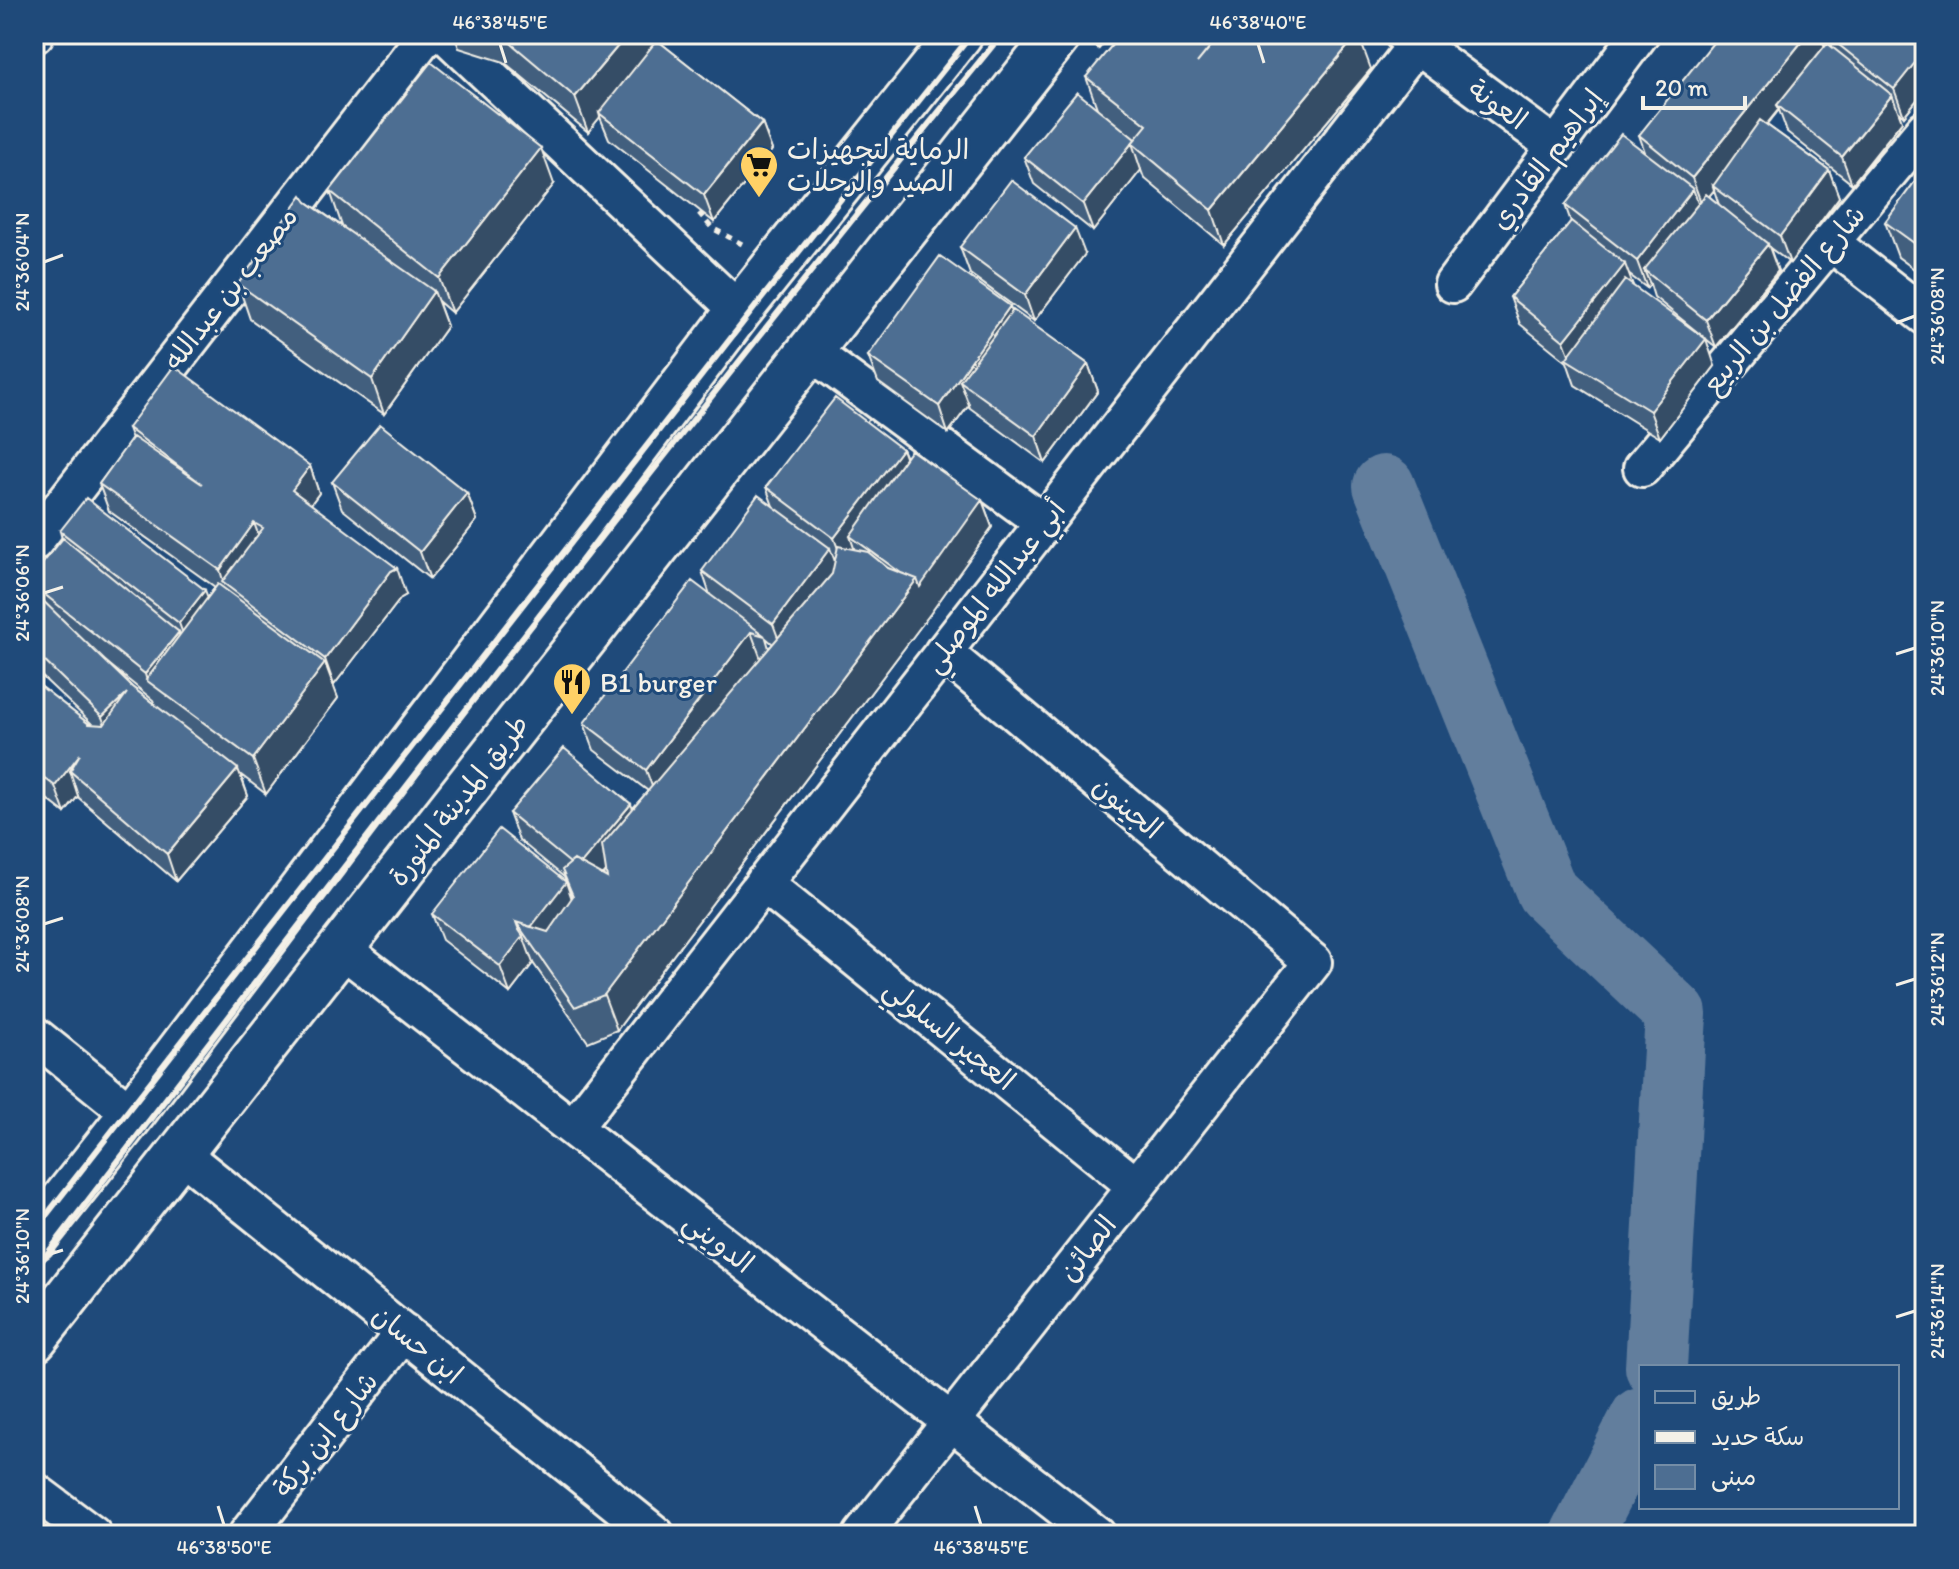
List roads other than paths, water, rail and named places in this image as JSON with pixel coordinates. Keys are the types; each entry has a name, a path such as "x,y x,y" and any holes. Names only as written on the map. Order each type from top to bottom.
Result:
{"main road":[{"path":"34,1238 132,1114 739,311 960,34"},
{"name":"طريق المدينة المنورة","path":"34,1339 1059,34"}],"street":[{"name":"مصعب بن عبدالله","path":"34,542 427,34"},
{"path":"445,34 739,311"},
{"name":"إبراهيم القادري","path":"1453,284 1640,34"},
{"name":"العونة","path":"1410,39 1555,146"},
{"name":"أبي عبدالله الموصلي","path":"573,1128 1044,523 1410,39"},
{"name":"شارع الفضل بن الربيع","path":"1642,468 1925,129"},
{"path":"1830,242 1925,316"},
{"path":"810,351 1044,523"},
{"name":"الجينون","path":"943,652 1313,962"},
{"name":"العجير السلولي","path":"763,883 1136,1186"},
{"name":"الدويني","path":"341,948 1097,1535"},
{"name":"الصائن","path":"862,1535 1313,962"},
{"path":"34,1035 132,1114"},
{"name":"ابن حسان","path":"180,1153 656,1535"},
{"name":"شارع ابن بركة","path":"247,1535 404,1332"},
{"path":"34,1491 93,1535"}],"waterway":[{"path":"1384,486 1547,892 1676,1014 1656,1365"},
{"path":"1581,1535 1639,1422"}],"railway":[{"path":"34,1231 972,34"},
{"path":"34,1271 514,649 756,340 1002,34"}],"place":[{"name":"الرماية لتجهيزات الصيد والرحلات","path":"759,199"},
{"name":"B1 burger","path":"572,716"}]}
